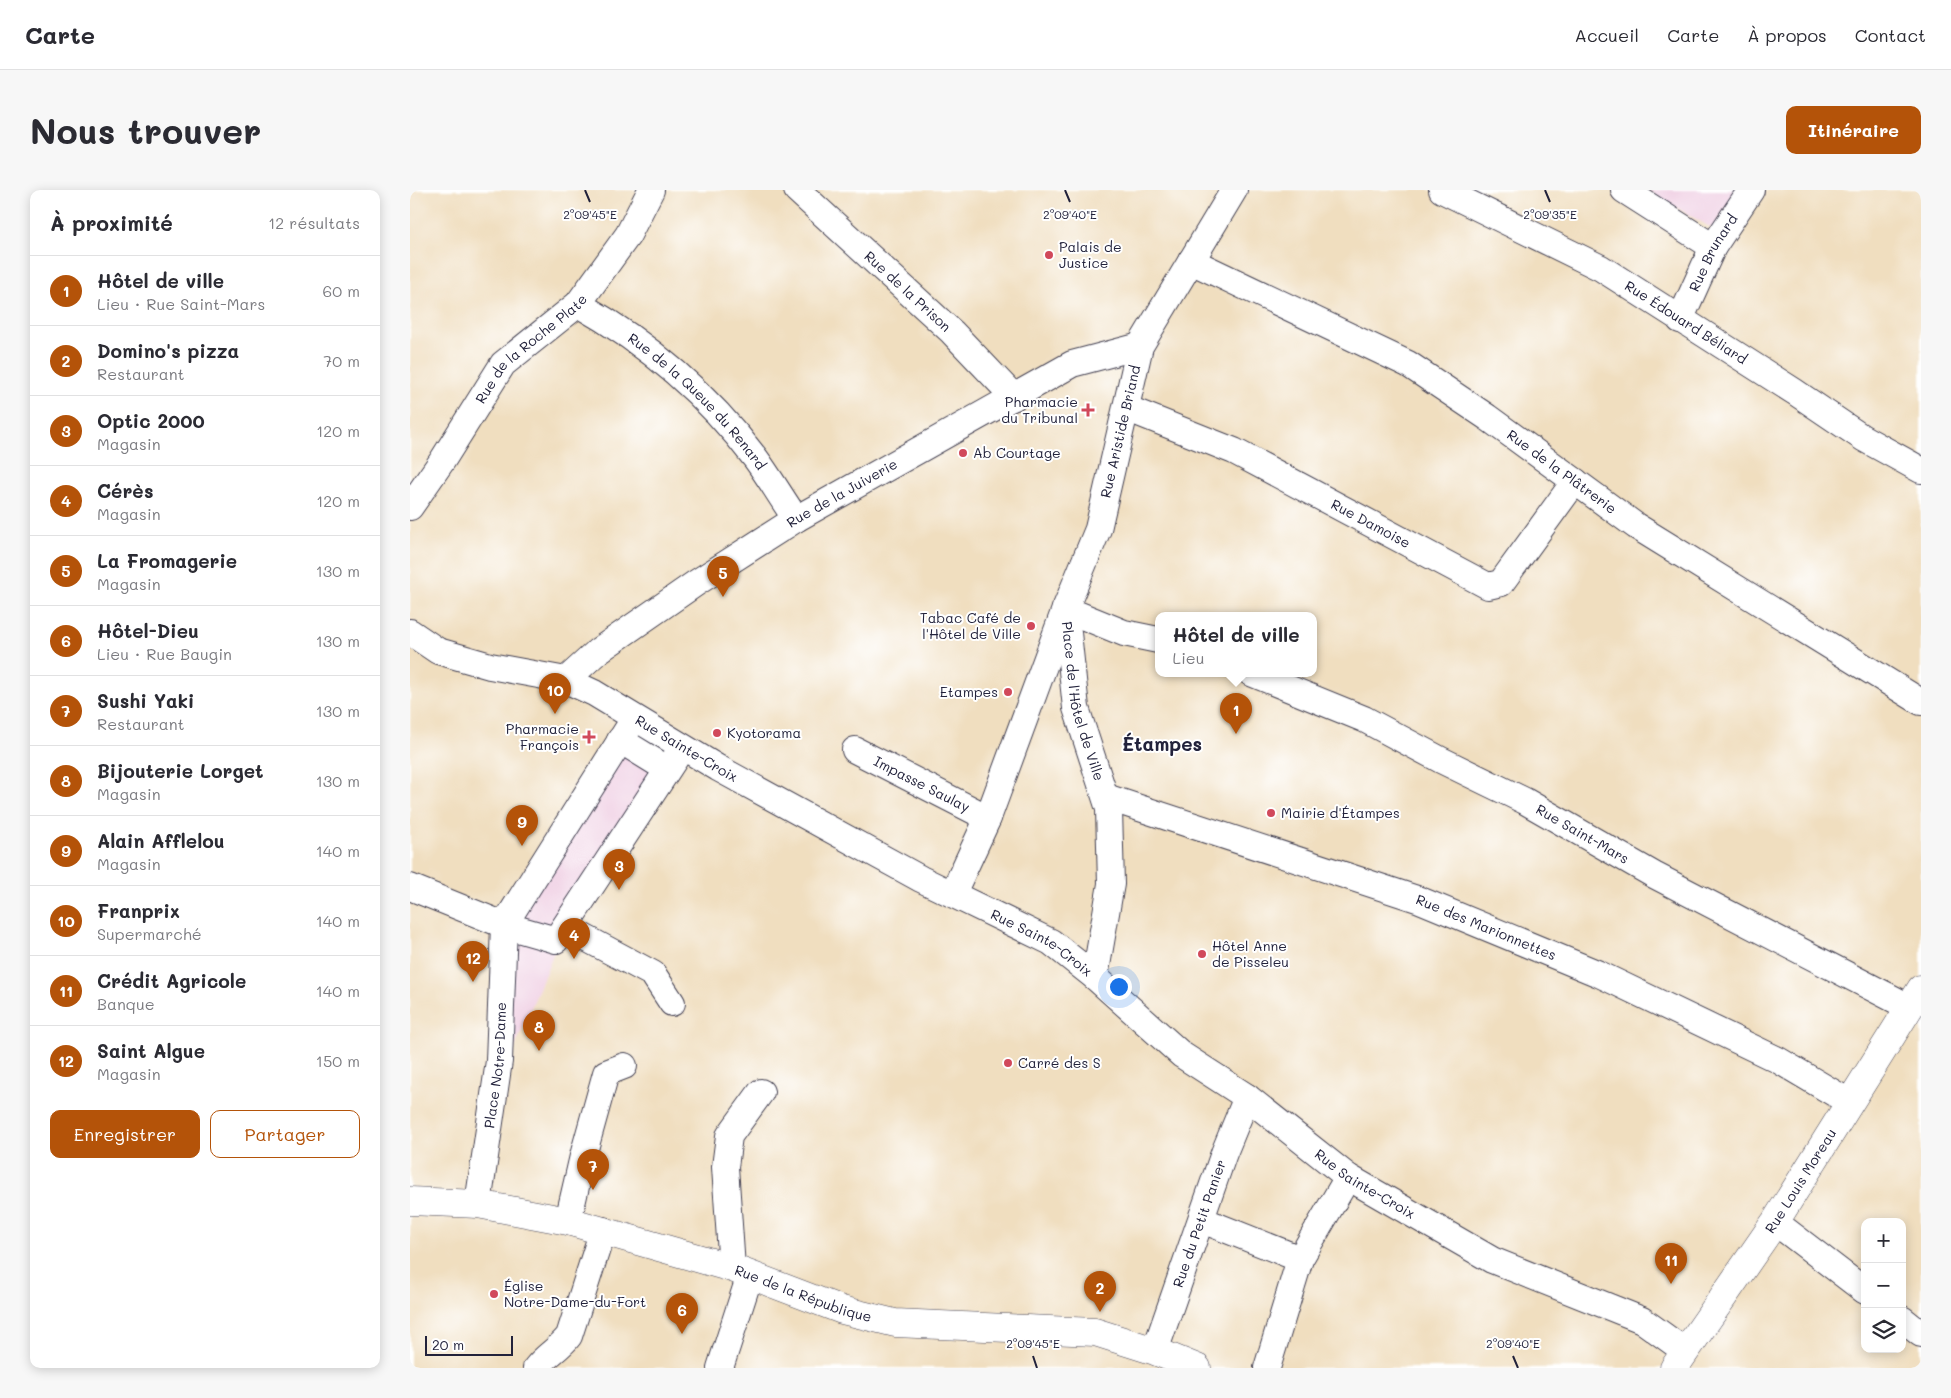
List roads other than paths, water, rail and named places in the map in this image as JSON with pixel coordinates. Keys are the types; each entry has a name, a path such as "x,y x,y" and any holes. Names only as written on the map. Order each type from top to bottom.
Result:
{"street":[{"name":"Rue de la Roche Plate","path":"410,507 442,461 503,364 578,304 628,235 651,190"},
{"name":"Rue de la Prison","path":"797,190 952,332 1014,397"},
{"name":"Rue Aristide Briand","path":"1065,609 1098,529 1140,346 1234,190"},
{"name":"Rue Édouard Béliard","path":"1442,190 1601,268 1795,392 1863,438 1921,470"},
{"path":"1624,190 1714,248"},
{"name":"Rue Brunard","path":"1680,320 1714,248 1751,190"},
{"name":"Rue de la Plâtrerie","path":"1191,261 1408,364 1487,416 1636,526 1921,702"},
{"name":"Rue de la Queue du Renard","path":"578,304 617,326 655,353 704,396 755,458 796,519"},
{"name":"Rue de la Juiverie","path":"566,680 598,651 696,582 796,519 1072,364 1140,346"},
{"name":"Rue Damoise","path":"1126,408 1234,451 1488,586 1501,584 1575,481"},
{"path":"1065,609 1124,633 1155,639"},
{"name":"Place de l'Hôtel de Ville","path":"1065,609 1076,708 1106,797 1111,884 1095,977"},
{"name":"Place de l'Hôtel de Ville","path":"953,893 988,818 1065,609"},
{"name":"Rue Sainte-Croix","path":"410,632 438,651 460,658 566,680 594,693 682,748 912,874 1050,942 1095,977 1182,1055 1247,1096 1348,1177 1492,1260 1642,1320 1679,1360"},
{"name":"Rue Saint-Mars","path":"1261,677 1364,719 1441,760 1525,801 1654,875 1915,998"},
{"path":"504,925 634,718"},
{"path":"620,740 666,769"},
{"path":"410,887 504,925 556,940 666,769 682,748"},
{"name":"Impasse Saulay","path":"855,750 988,818"},
{"name":"Rue des Marionnettes","path":"1106,797 1410,897 1446,911 1599,974 1778,1060 1849,1102"},
{"name":"Place Notre-Dame","path":"478,1204 499,1060 504,925"},
{"path":"566,927 653,974 672,1003"},
{"name":"Rue Louis Moreau","path":"1679,1360 1775,1222 1915,998"},
{"path":"568,1220 606,1073 624,1066"},
{"path":"720,1368 741,1272 725,1167 729,1136 761,1092"},
{"name":"Rue du Petit Panier","path":"1155,1351 1224,1153 1247,1096"},
{"path":"1267,1368 1300,1259 1348,1177"},
{"name":"Rue de la République","path":"410,1202 478,1204 568,1220 741,1272 842,1310 895,1323 1095,1332 1155,1351 1197,1368"},
{"path":"1202,1220 1300,1259"},
{"path":"1775,1222 1861,1288"},
{"path":"536,1368 545,1356 560,1348 569,1336 603,1230"},
{"path":"1906,1322 1921,1334"}],"place":[{"name":"Palais de Justice","path":"1049,255"},
{"name":"Pharmacie du Tribunal","path":"1088,410"},
{"name":"Ab Courtage","path":"963,453"},
{"name":"La Fromagerie","path":"723,597"},
{"name":"Tabac Café de l'Hôtel de Ville","path":"1031,626"},
{"name":"Etampes","path":"1008,692"},
{"name":"Franprix","path":"555,714"},
{"name":"Kyotorama","path":"717,733"},
{"name":"Hôtel de ville","path":"1236,734"},
{"name":"Pharmacie François","path":"589,737"},
{"name":"Mairie d'Étampes","path":"1271,813"},
{"name":"Alain Afflelou","path":"522,846"},
{"name":"Optic 2000","path":"619,890"},
{"name":"Hôtel Anne de Pisseleu","path":"1202,954"},
{"name":"Cérès","path":"574,959"},
{"name":"Saint Algue","path":"473,982"},
{"name":"Bijouterie Lorget","path":"539,1051"},
{"name":"Carré des S","path":"1008,1063"},
{"name":"Sushi Yaki","path":"593,1190"},
{"name":"Crédit Agricole","path":"1671,1284"},
{"name":"Église Notre-Dame-du-Fort","path":"494,1294"},
{"name":"Domino's pizza","path":"1100,1312"},
{"name":"Hôtel-Dieu","path":"682,1334"}],"district":[{"name":"Étampes","path":"1162,744"}]}
